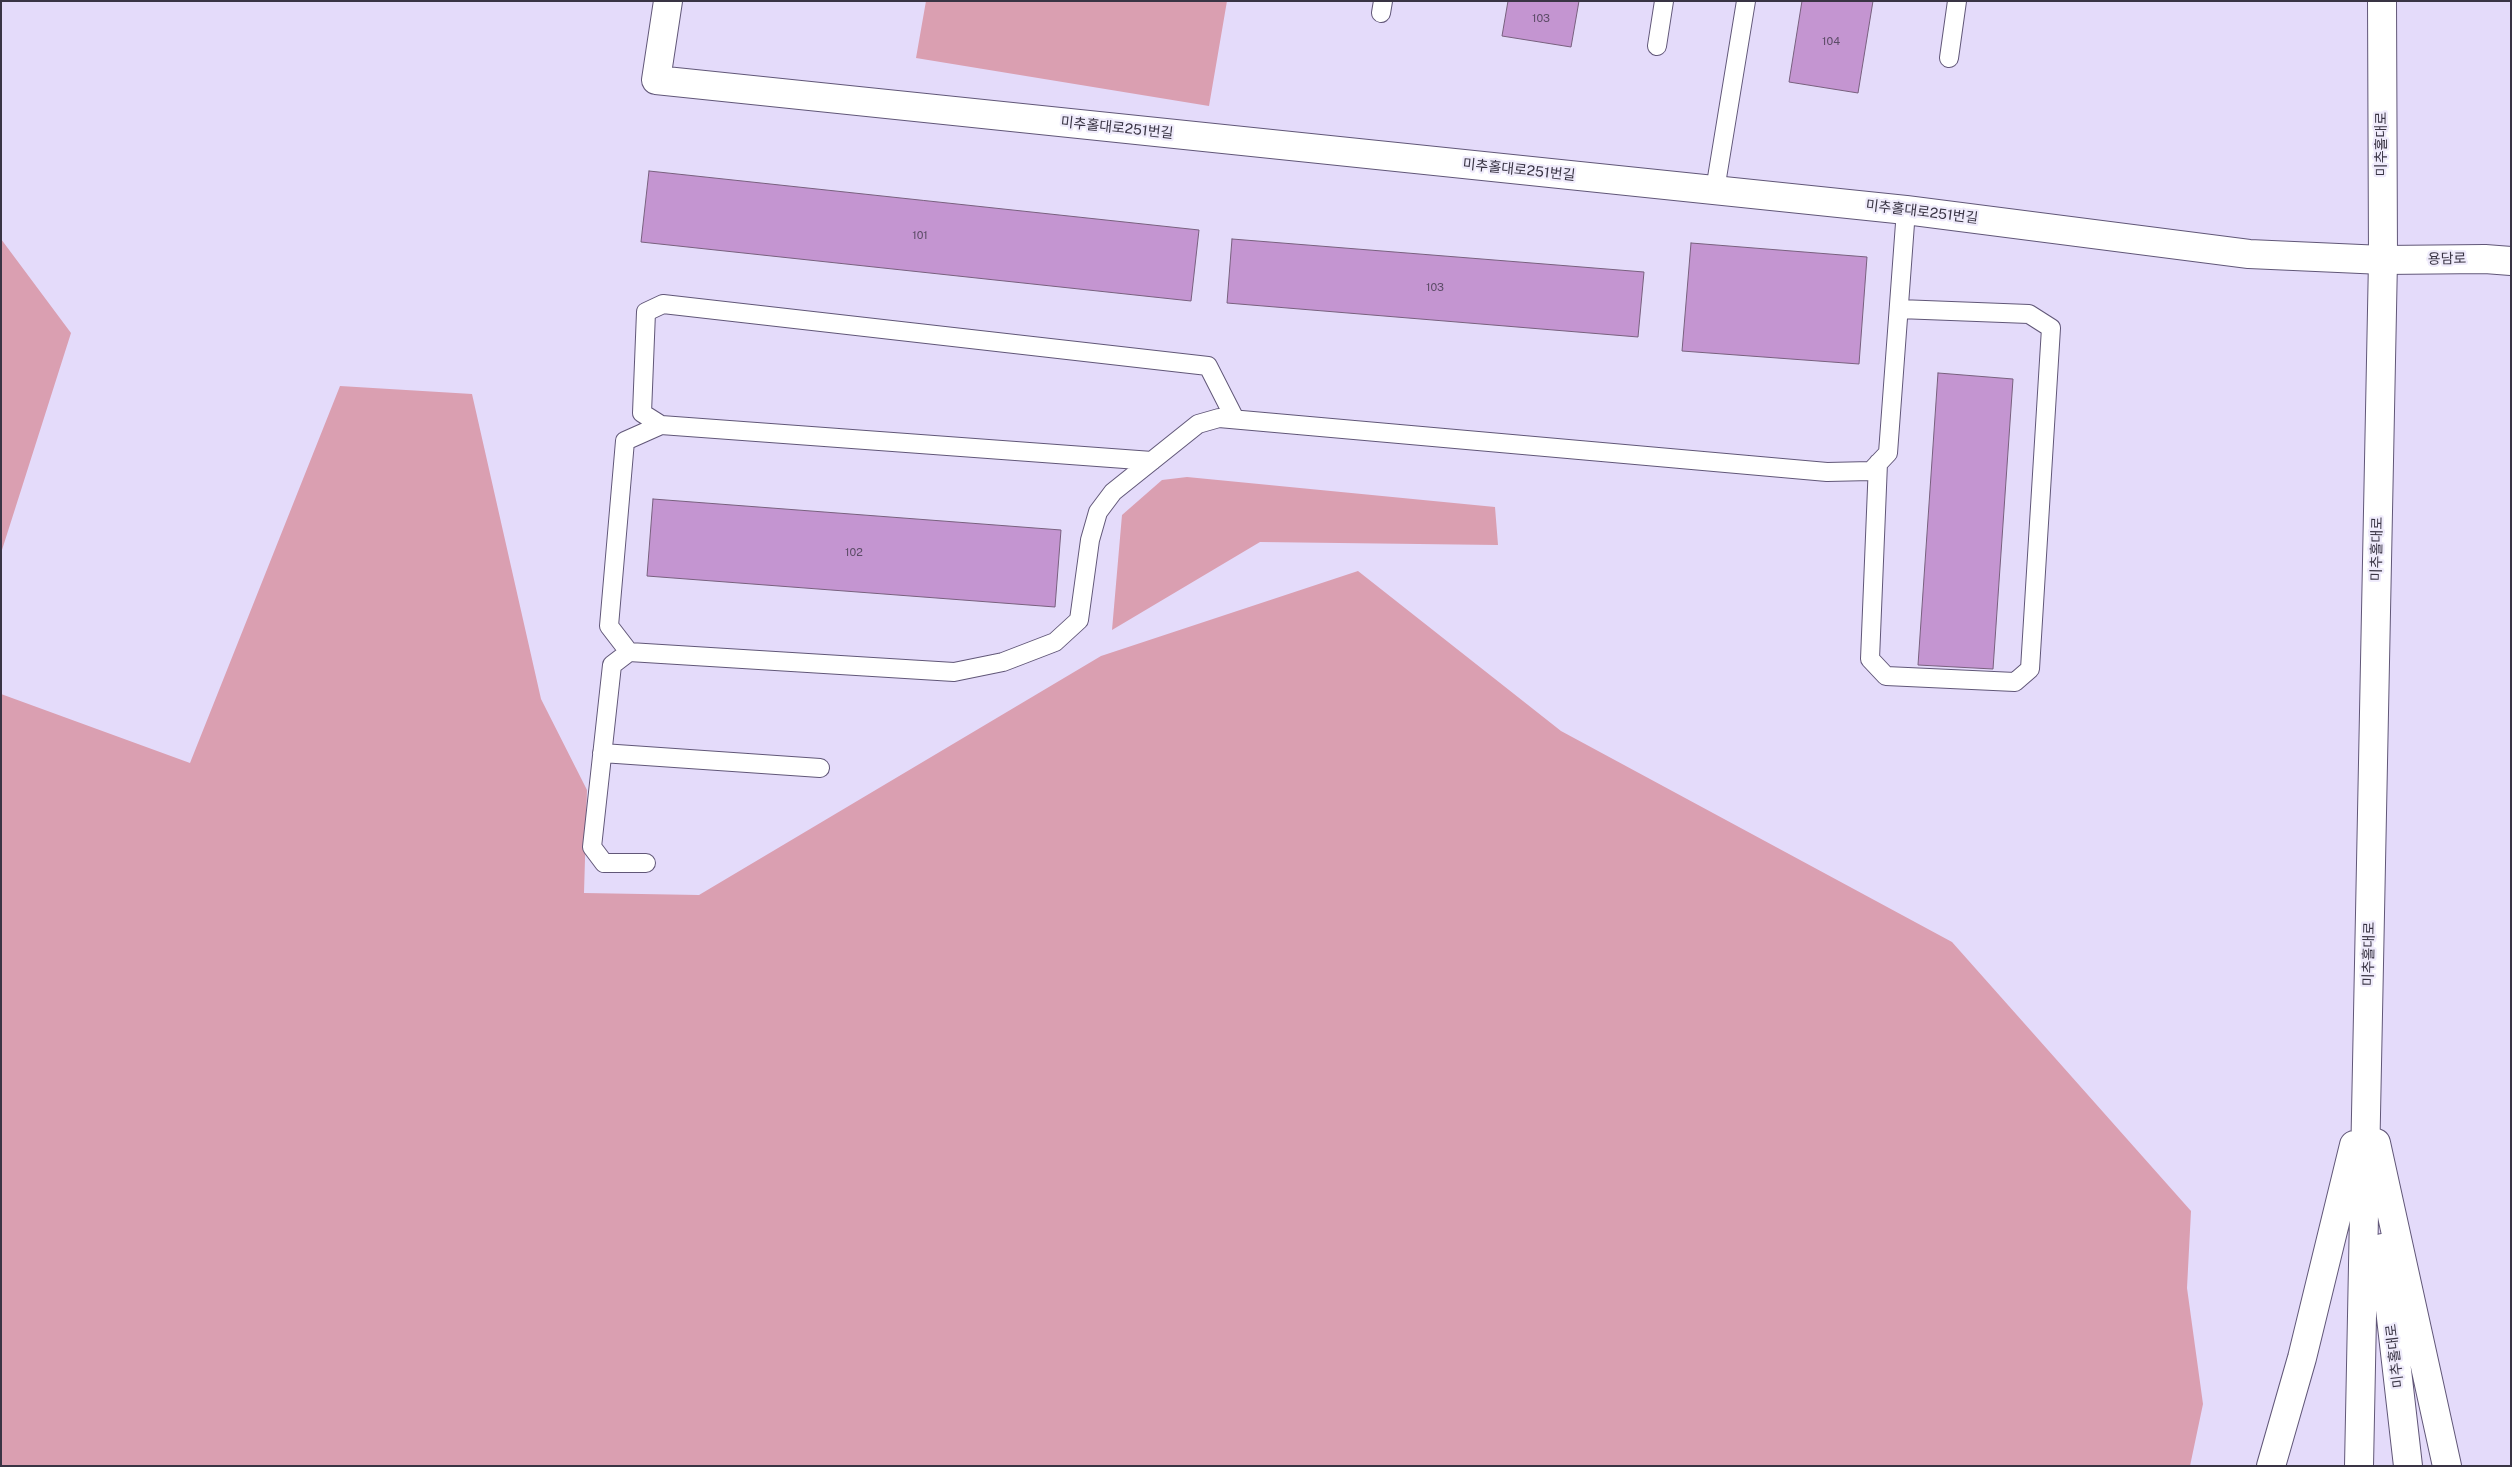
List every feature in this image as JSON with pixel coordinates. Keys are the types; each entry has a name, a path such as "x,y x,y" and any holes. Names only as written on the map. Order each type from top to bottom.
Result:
{"main road":[{"name":"미추홀대로251번길","path":"668,1 656,80 1906,210 2249,254 2383,260"},
{"name":"미추홀대로","path":"2359,1466 2383,260 2382,1"},
{"name":"용담로","path":"2383,260 2485,259 2511,261"},
{"name":"미추홀대로","path":"2366,1098 2408,1466"},
{"path":"2271,1466 2302,1358 2366,1098"},
{"path":"2366,1098 2447,1466"}],"lane":[{"path":"1657,46 1664,1"},
{"path":"1715,190 1746,1"},
{"path":"1948,58 1956,1"},
{"path":"646,863 604,863 592,847 612,665 630,652 954,672 1003,662 1055,642 1079,620 1090,540 1098,512 1113,492 1198,424 1218,418 1235,419 1827,472 1871,471 1888,453 1906,210"},
{"path":"1152,461 661,425 642,413 646,312 663,304 1208,366 1235,419"},
{"path":"1878,463 1870,659 1886,676 2015,682 2030,669 2051,328 2029,314 1899,309"},
{"path":"630,652 609,626 625,441 661,425"},
{"path":"602,753 820,768"}],"shaded area":[{"path":"926,1 1227,1 1209,106 916,58"},
{"path":"1,239 71,333 1,553"},
{"path":"340,386 472,394 541,699 587,790 584,893 699,895 1101,656 1358,571 1561,731 1952,942 2191,1211 2187,1288 2203,1404 2190,1466 1,1466 1,694 190,763"},
{"path":"1187,477 1495,507 1498,545 1260,542 1112,630 1122,515 1162,480"}],"building":[{"path":"1508,1 1579,1 1571,47 1502,36"},
{"path":"1802,1 1873,1 1858,93 1789,82"},
{"path":"649,171 1199,230 1191,301 641,242"},
{"path":"1232,239 1644,272 1638,337 1227,303"},
{"path":"1691,243 1867,257 1859,364 1682,351"},
{"path":"1938,373 2013,379 1993,669 1918,665"},
{"path":"653,499 1061,530 1055,607 647,576"}]}
